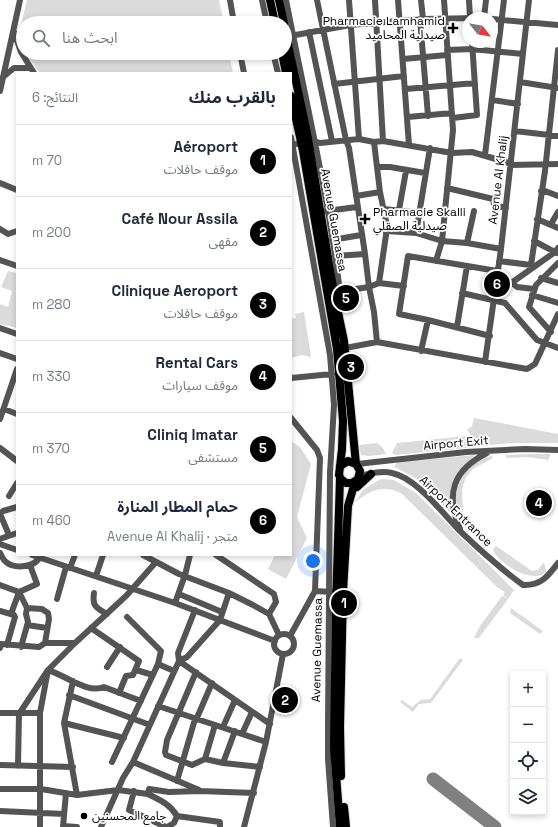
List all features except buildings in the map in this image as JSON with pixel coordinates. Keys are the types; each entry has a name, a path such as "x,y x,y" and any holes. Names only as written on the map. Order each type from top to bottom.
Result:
{"main road":[{"path":"270,0 273,16"},
{"path":"279,0 282,16"},
{"name":"Avenue Guemassa","path":"292,59 341,348 356,464"},
{"path":"283,60 286,72"},
{"name":"Avenue Guemassa","path":"292,99 306,145 337,292 341,348 343,420 340,466"},
{"path":"348,461 356,464 360,471 357,479 346,482 340,478 338,472 340,466 348,461"},
{"path":"350,497 371,474"},
{"name":"Avenue Guemassa","path":"340,478 336,592 334,748 340,827"},
{"name":"Avenue Guemassa","path":"346,827 341,773 336,592 350,497 357,479"}],"street":[{"path":"16,16 20,0"},
{"path":"230,0 233,16"},
{"path":"262,0 265,16"},
{"path":"286,0 287,16"},
{"path":"317,0 322,29 349,148 365,254 368,287 374,312 377,342"},
{"path":"348,0 358,139"},
{"path":"375,0 384,141"},
{"path":"398,0 406,88 409,145"},
{"path":"421,0 423,57 428,116"},
{"path":"436,261 442,241 452,153 452,116 444,0"},
{"path":"469,0 470,12"},
{"path":"485,12 486,0"},
{"path":"485,155 493,100 504,0"},
{"name":"Avenue Al Khalij","path":"485,362 490,336 497,270 506,208 529,0"},
{"path":"0,91 16,18"},
{"path":"292,34 350,25 400,22 421,19 462,18"},
{"path":"498,20 558,25"},
{"path":"13,31 16,39"},
{"path":"309,32 332,141"},
{"path":"403,59 472,49 523,54"},
{"path":"408,117 477,115 472,49"},
{"path":"531,266 537,219 543,191 548,135 556,88 558,50"},
{"path":"26,60 32,71"},
{"path":"241,60 244,72"},
{"path":"275,60 278,72"},
{"path":"3,77 14,68 32,71"},
{"path":"334,84 404,76"},
{"path":"520,82 556,88"},
{"path":"406,88 475,83"},
{"path":"493,100 518,104"},
{"path":"515,132 558,136"},
{"path":"292,138 306,145 326,211 335,256 337,292 368,287 379,283 404,286"},
{"path":"292,153 306,145 358,139 374,142 384,141 452,153 472,152 485,155 511,165 558,164"},
{"path":"374,142 386,231 379,283"},
{"path":"416,233 430,148"},
{"name":"Avenue Guemassa","path":"292,153 332,374 334,410 330,473 336,592 328,759 333,827"},
{"path":"377,167 390,167 406,171 425,173"},
{"path":"399,210 406,171"},
{"path":"0,184 16,190"},
{"path":"447,188 493,199 494,205 506,208"},
{"path":"543,191 558,191"},
{"path":"543,191 558,196"},
{"path":"356,196 380,192"},
{"path":"326,211 357,207"},
{"path":"384,210 399,210 420,213"},
{"path":"467,243 474,211"},
{"path":"551,224 558,212"},
{"path":"537,219 558,228"},
{"path":"0,230 10,234 16,231"},
{"path":"386,231 416,233 442,241 467,243 501,249"},
{"path":"332,240 361,235"},
{"path":"534,241 557,251"},
{"path":"496,288 504,287 512,283 531,266 557,251"},
{"path":"335,256 365,254"},
{"path":"490,336 399,314 408,256 497,270"},
{"path":"0,260 16,266"},
{"path":"499,261 531,266"},
{"path":"551,332 529,307 533,292 541,278 558,263"},
{"path":"457,327 467,266"},
{"path":"541,278 558,283"},
{"path":"512,283 517,287 558,303"},
{"path":"462,293 501,301 508,305 534,336 545,344 558,348"},
{"path":"341,348 377,342 421,352 528,369 535,364 558,314"},
{"path":"421,352 428,320"},
{"path":"0,328 16,334"},
{"path":"0,354 16,359"},
{"path":"0,419 16,372"},
{"path":"292,378 332,374"},
{"path":"4,409 16,414"},
{"path":"290,636 315,591 320,458 317,450 292,419"},
{"path":"0,448 16,460"},
{"name":"Airport Exit","path":"356,464 490,451 525,449 558,450"},
{"path":"461,532 454,511 453,501 455,485 466,466 490,451"},
{"name":"Airport Entrance","path":"357,479 371,474 390,472 405,479 423,493 461,532 509,575 523,585 530,585 544,581 558,563"},
{"path":"8,496 16,484"},
{"path":"9,535 0,514 3,511 16,507"},
{"path":"0,538 16,533"},
{"path":"0,544 16,550"},
{"path":"0,553 6,562 12,565 30,565 40,556 220,620 277,638 285,634 294,640 294,646 289,653 283,654 277,651 277,638 270,614 276,602 276,596 217,556"},
{"path":"57,599 74,556"},
{"path":"96,576 102,556"},
{"path":"145,556 179,574 229,593 270,614"},
{"path":"175,603 190,556"},
{"path":"18,766 19,714 48,670 133,589 156,562"},
{"path":"11,614 20,592 37,584 30,565"},
{"path":"0,585 20,592 27,608 26,614 28,619 21,646"},
{"path":"315,591 336,592"},
{"path":"94,593 92,602 94,606 107,614"},
{"path":"179,660 187,657 220,620 229,593"},
{"path":"179,594 222,612"},
{"path":"27,608 42,609 48,613 49,619 45,643"},
{"path":"101,827 133,762 179,660 178,652 194,610"},
{"path":"0,611 11,614 14,617 2,646 39,647 45,643 75,643"},
{"path":"112,762 158,664 161,651 127,617"},
{"path":"27,625 47,628"},
{"path":"91,628 138,661 136,670 133,675 126,676 119,693"},
{"path":"107,667 120,647"},
{"path":"244,827 266,742 283,654"},
{"path":"179,660 270,724"},
{"path":"158,664 174,671"},
{"path":"48,670 63,675 73,681 98,689 104,687 141,701"},
{"path":"40,827 40,713 48,670"},
{"path":"136,670 153,675"},
{"path":"196,672 164,749 166,755 183,760 192,765 205,759 223,763 260,767"},
{"path":"73,681 64,723 77,795"},
{"path":"177,781 196,720 212,683"},
{"path":"70,695 150,725"},
{"path":"223,727 235,700"},
{"path":"158,706 196,720 223,727 266,742"},
{"path":"242,734 252,712"},
{"path":"0,713 40,713"},
{"path":"64,723 124,738"},
{"path":"205,759 215,725"},
{"path":"223,763 235,731"},
{"path":"133,762 200,791"},
{"path":"0,765 73,767"},
{"path":"0,789 41,789 77,795 118,790 134,792 148,794 168,804 174,810 177,816 174,823 166,827 129,810 134,792"},
{"path":"148,794 149,789 169,792 200,791 254,793"},
{"path":"168,804 169,792"},
{"path":"66,793 63,827 77,827"},
{"path":"0,811 64,814"},
{"path":"177,816 220,822 220,827"}],"shaded area":[{"path":"27,0 219,0 222,16 23,16"},
{"path":"30,60 230,60 233,72 39,72"},
{"path":"8,271 16,273 16,328 0,324 0,304 8,307 12,291 1,287"},
{"path":"304,312 311,357 302,355 292,358 292,319 296,318 295,314"},
{"path":"474,418 558,434 558,443 513,443 479,446 467,430 472,426"},
{"path":"466,436 475,447 395,455 392,453 397,443"},
{"path":"292,442 300,447 311,464 297,517 307,538 286,579 268,569 274,556 292,556"},
{"path":"377,443 383,448 386,454 369,456 361,455 359,445"},
{"path":"551,454 548,460 528,457 506,458 506,455"},
{"path":"475,455 454,480 450,493 452,515 418,480 394,467 397,462"},
{"path":"492,456 493,458 473,469 466,477 462,489 463,512 483,537 481,540 464,523 460,516 456,497 458,487 467,470 483,459"},
{"path":"381,479 394,480 416,493 514,590 508,599 503,595 505,592 497,587 401,493 388,489 376,490 370,492 354,503 364,489"},
{"path":"496,546 532,571 538,570 544,562 546,572 533,576 516,571 496,555 493,549"},
{"path":"502,596 508,599 479,638 474,638 480,626"},
{"path":"511,608 543,631 540,634 510,613"},
{"path":"460,658 463,660 431,703 419,704 413,712 400,702 402,700 412,707 421,700 430,699"}],"taxiway":[{"path":"433,779 495,827"}],"place":[{"name":"Pharmacie Lamhamid صيدلية المحاميد","path":"453,28"},
{"name":"Pharmacie Skalli صيدلية الصقلي","path":"365,219"},
{"name":"حمام المطار المنارة","path":"497,284"},
{"name":"Cliniq lmatar","path":"346,298"},
{"name":"Clinique Aeroport","path":"351,367"},
{"name":"Rental Cars","path":"539,503"},
{"name":"Aéroport","path":"344,603"},
{"name":"Café Nour Assila","path":"285,700"},
{"name":"جامع المحسنين","path":"84,816"}]}
